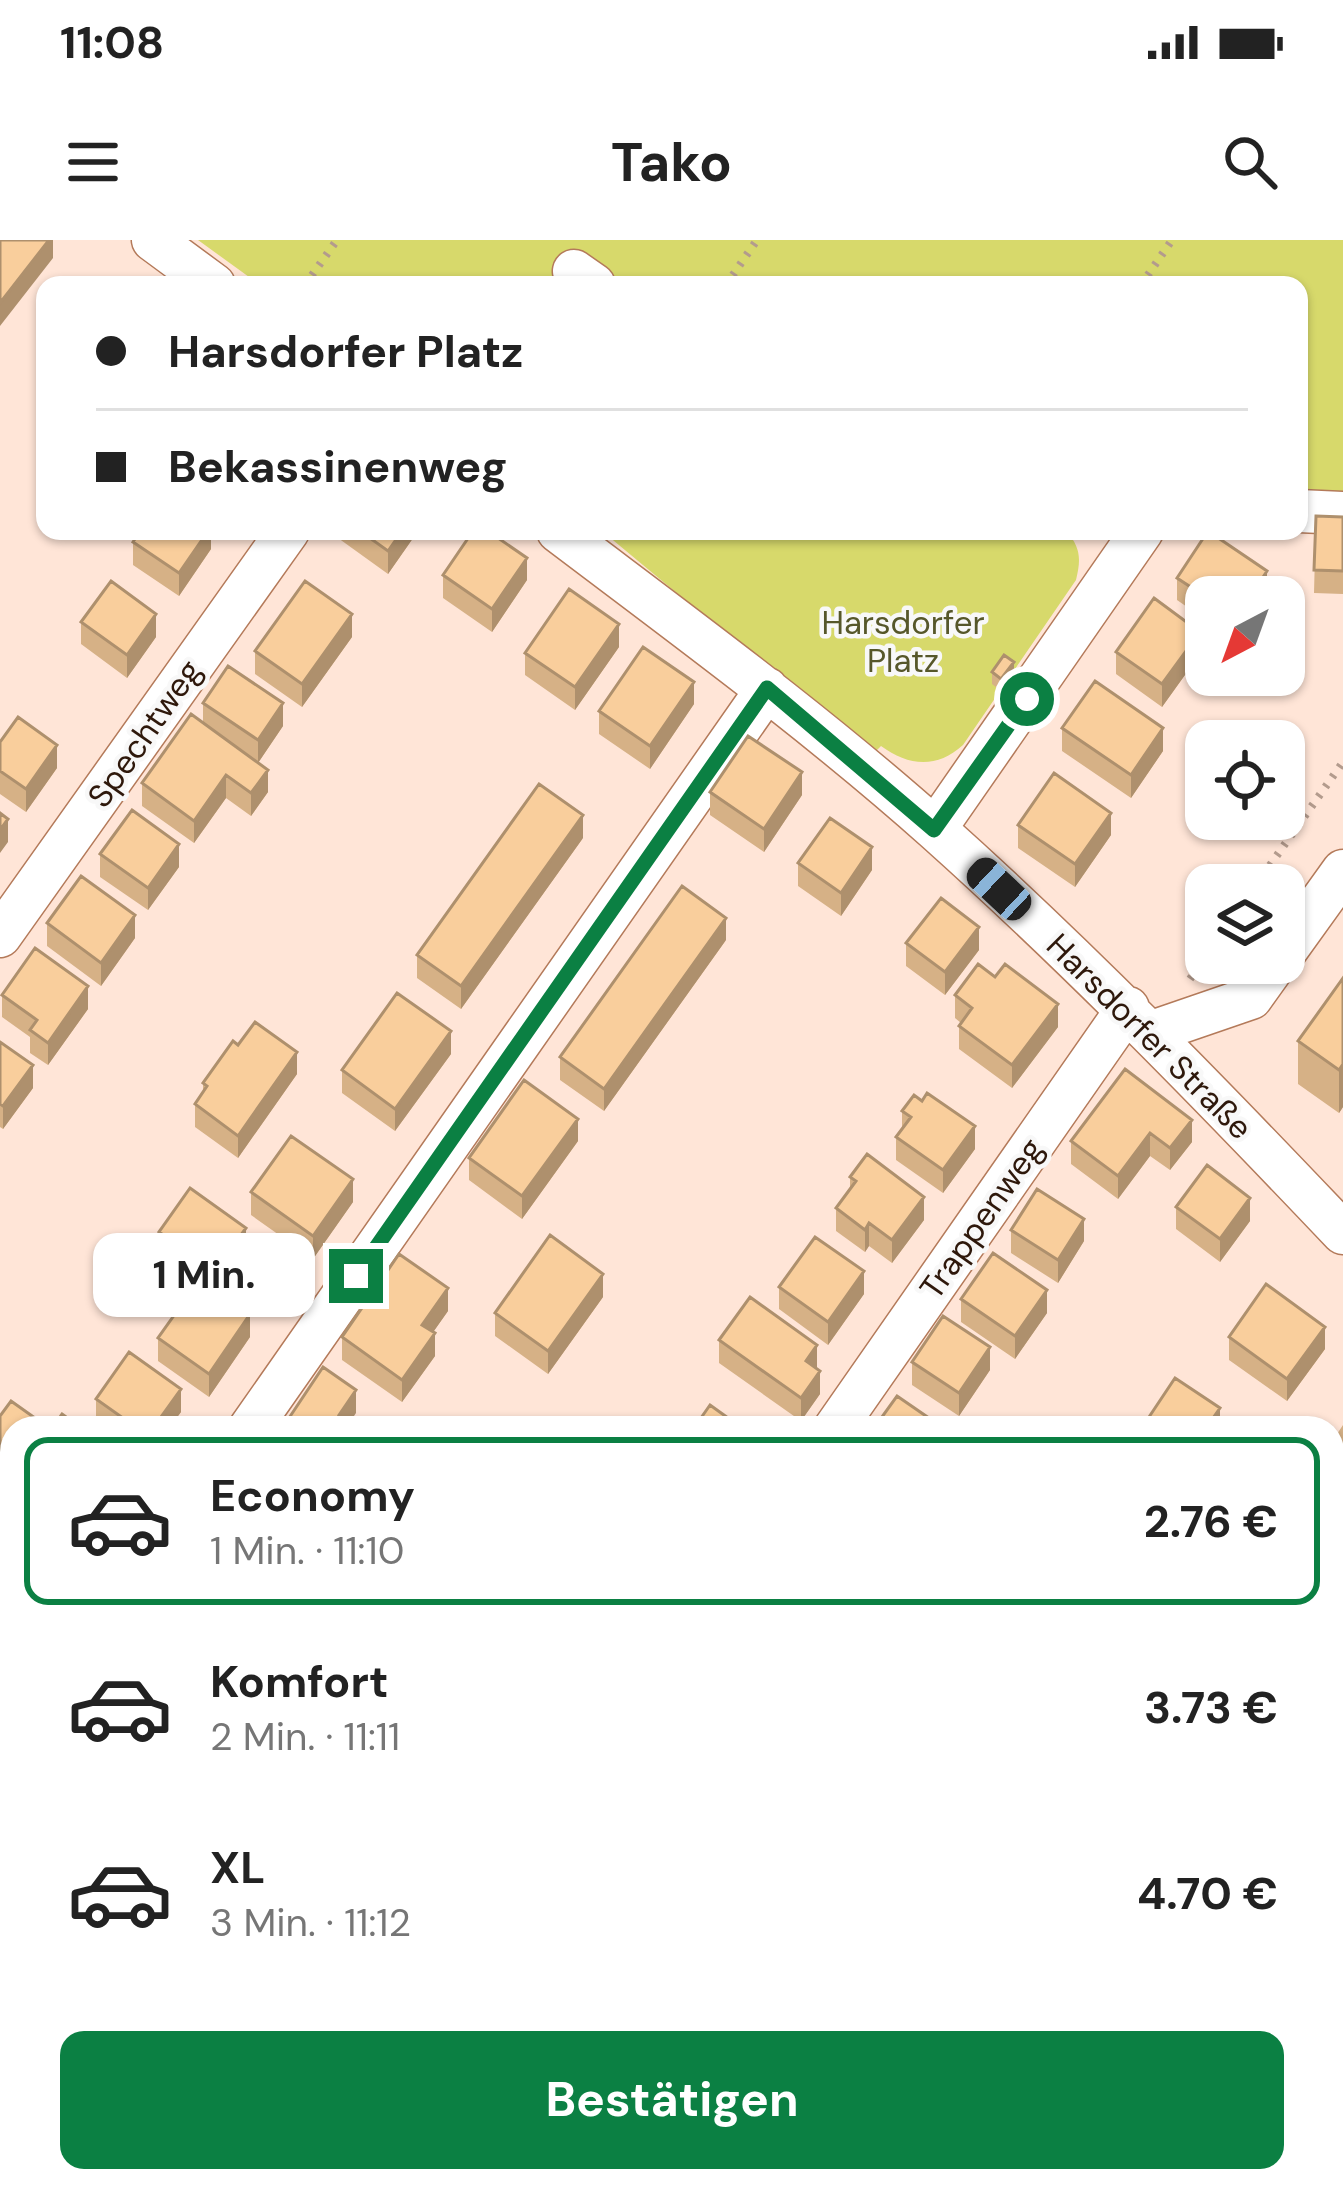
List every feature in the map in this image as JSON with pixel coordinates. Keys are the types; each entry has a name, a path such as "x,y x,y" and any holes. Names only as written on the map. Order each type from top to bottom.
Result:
{"street":[{"path":"152,240 202,276"},
{"path":"1308,511 1343,513"},
{"name":"Spechtweg","path":"0,936 282,540"},
{"name":"Harsdorfer Straße","path":"570,540 767,688 934,830 1140,1020 1343,1233"},
{"path":"934,830 1136,540"},
{"path":"258,1416 767,688"},
{"path":"1305,923 1343,871"},
{"path":"1140,1020 1251,998 1261,984"},
{"name":"Trappenweg","path":"844,1416 1140,1020"}],"path":[{"path":"311,276 337,240"},
{"path":"732,276 757,240"},
{"path":"1147,276 1172,240"},
{"path":"1271,864 1343,762"}],"green space":[{"path":"198,240 1343,240 1343,494 1308,492 1308,276 248,276"},
{"name":"Harsdorfer Platz","path":"613,540 1073,540 1078,554 1076,580 963,745 933,761 912,761 881,746 872,755"}],"building":[{"path":"0,240 49,240 0,303"},
{"path":"1316,516 1343,517 1343,571 1314,570"},
{"path":"134,540 202,540 179,573"},
{"path":"373,540 396,540 388,551"},
{"path":"467,540 501,540 527,558 492,609 443,575"},
{"path":"1202,540 1221,540 1267,571 1264,576 1185,576 1185,583 1177,578"},
{"path":"111,581 156,614 127,655 81,622"},
{"path":"305,581 352,614 302,684 255,651"},
{"path":"569,589 619,624 575,687 525,653"},
{"path":"1154,598 1185,621 1185,653 1162,684 1116,652"},
{"path":"643,647 694,682 650,746 599,711"},
{"path":"1004,655 1014,662 1001,679 992,672"},
{"path":"228,666 283,703 258,740 203,703"},
{"path":"1095,681 1163,728 1131,775 1062,728"},
{"path":"191,714 268,770 251,793 226,775 194,821 142,783"},
{"path":"18,717 57,745 26,789 0,771 0,742"},
{"path":"748,736 802,772 764,829 710,792"},
{"path":"1054,773 1111,813 1075,864 1018,825"},
{"path":"539,784 583,815 461,986 417,955"},
{"path":"132,810 179,844 148,888 100,854"},
{"path":"830,818 872,847 841,893 798,863"},
{"path":"81,876 135,915 101,963 47,923"},
{"path":"682,886 726,918 604,1089 560,1057"},
{"path":"941,898 979,927 945,972 906,943"},
{"path":"35,948 88,986 48,1043 30,1030 37,1020 2,995"},
{"path":"978,964 995,977 1005,964 1058,1004 1012,1065 959,1026 972,1008 955,995"},
{"path":"1343,978 1343,1064 1339,1070 1298,1041"},
{"path":"397,993 451,1031 395,1109 342,1070"},
{"path":"255,1022 297,1052 238,1136 195,1104 207,1086 203,1083 233,1041 238,1045"},
{"path":"0,1042 33,1065 3,1106 0,1104"},
{"path":"1125,1069 1192,1120 1170,1148 1150,1133 1118,1176 1071,1141"},
{"path":"524,1080 578,1119 522,1196 469,1158"},
{"path":"927,1093 975,1126 943,1170 896,1137 911,1117 902,1111 914,1095 922,1101"},
{"path":"291,1136 353,1179 313,1236 251,1192"},
{"path":"867,1154 924,1197 892,1240 869,1223 865,1230 836,1208 856,1181 850,1177"},
{"path":"1207,1165 1250,1198 1220,1239 1176,1207"},
{"path":"190,1188 246,1228 215,1271 159,1232"},
{"path":"1037,1189 1084,1219 1058,1260 1011,1230"},
{"path":"550,1235 603,1274 548,1351 495,1313"},
{"path":"815,1237 864,1271 828,1322 779,1287"},
{"path":"993,1253 1047,1290 1015,1336 961,1299"},
{"path":"399,1254 448,1288 422,1325 435,1333 402,1380 342,1337"},
{"path":"200,1279 250,1314 209,1374 158,1338"},
{"path":"1266,1284 1325,1327 1287,1379 1229,1337"},
{"path":"750,1297 817,1345 806,1361 820,1371 801,1398 719,1340"},
{"path":"943,1316 990,1347 959,1393 912,1362"},
{"path":"129,1352 181,1389 162,1416 120,1416 96,1399"},
{"path":"323,1367 356,1390 340,1416 290,1416"},
{"path":"1175,1378 1220,1408 1214,1416 1150,1416"},
{"path":"897,1396 926,1416 883,1416"},
{"path":"11,1401 32,1416 0,1416"},
{"path":"710,1405 725,1416 702,1416"}],"route":[{"path":"356,1276 767,688 934,830 1027,699"}]}
